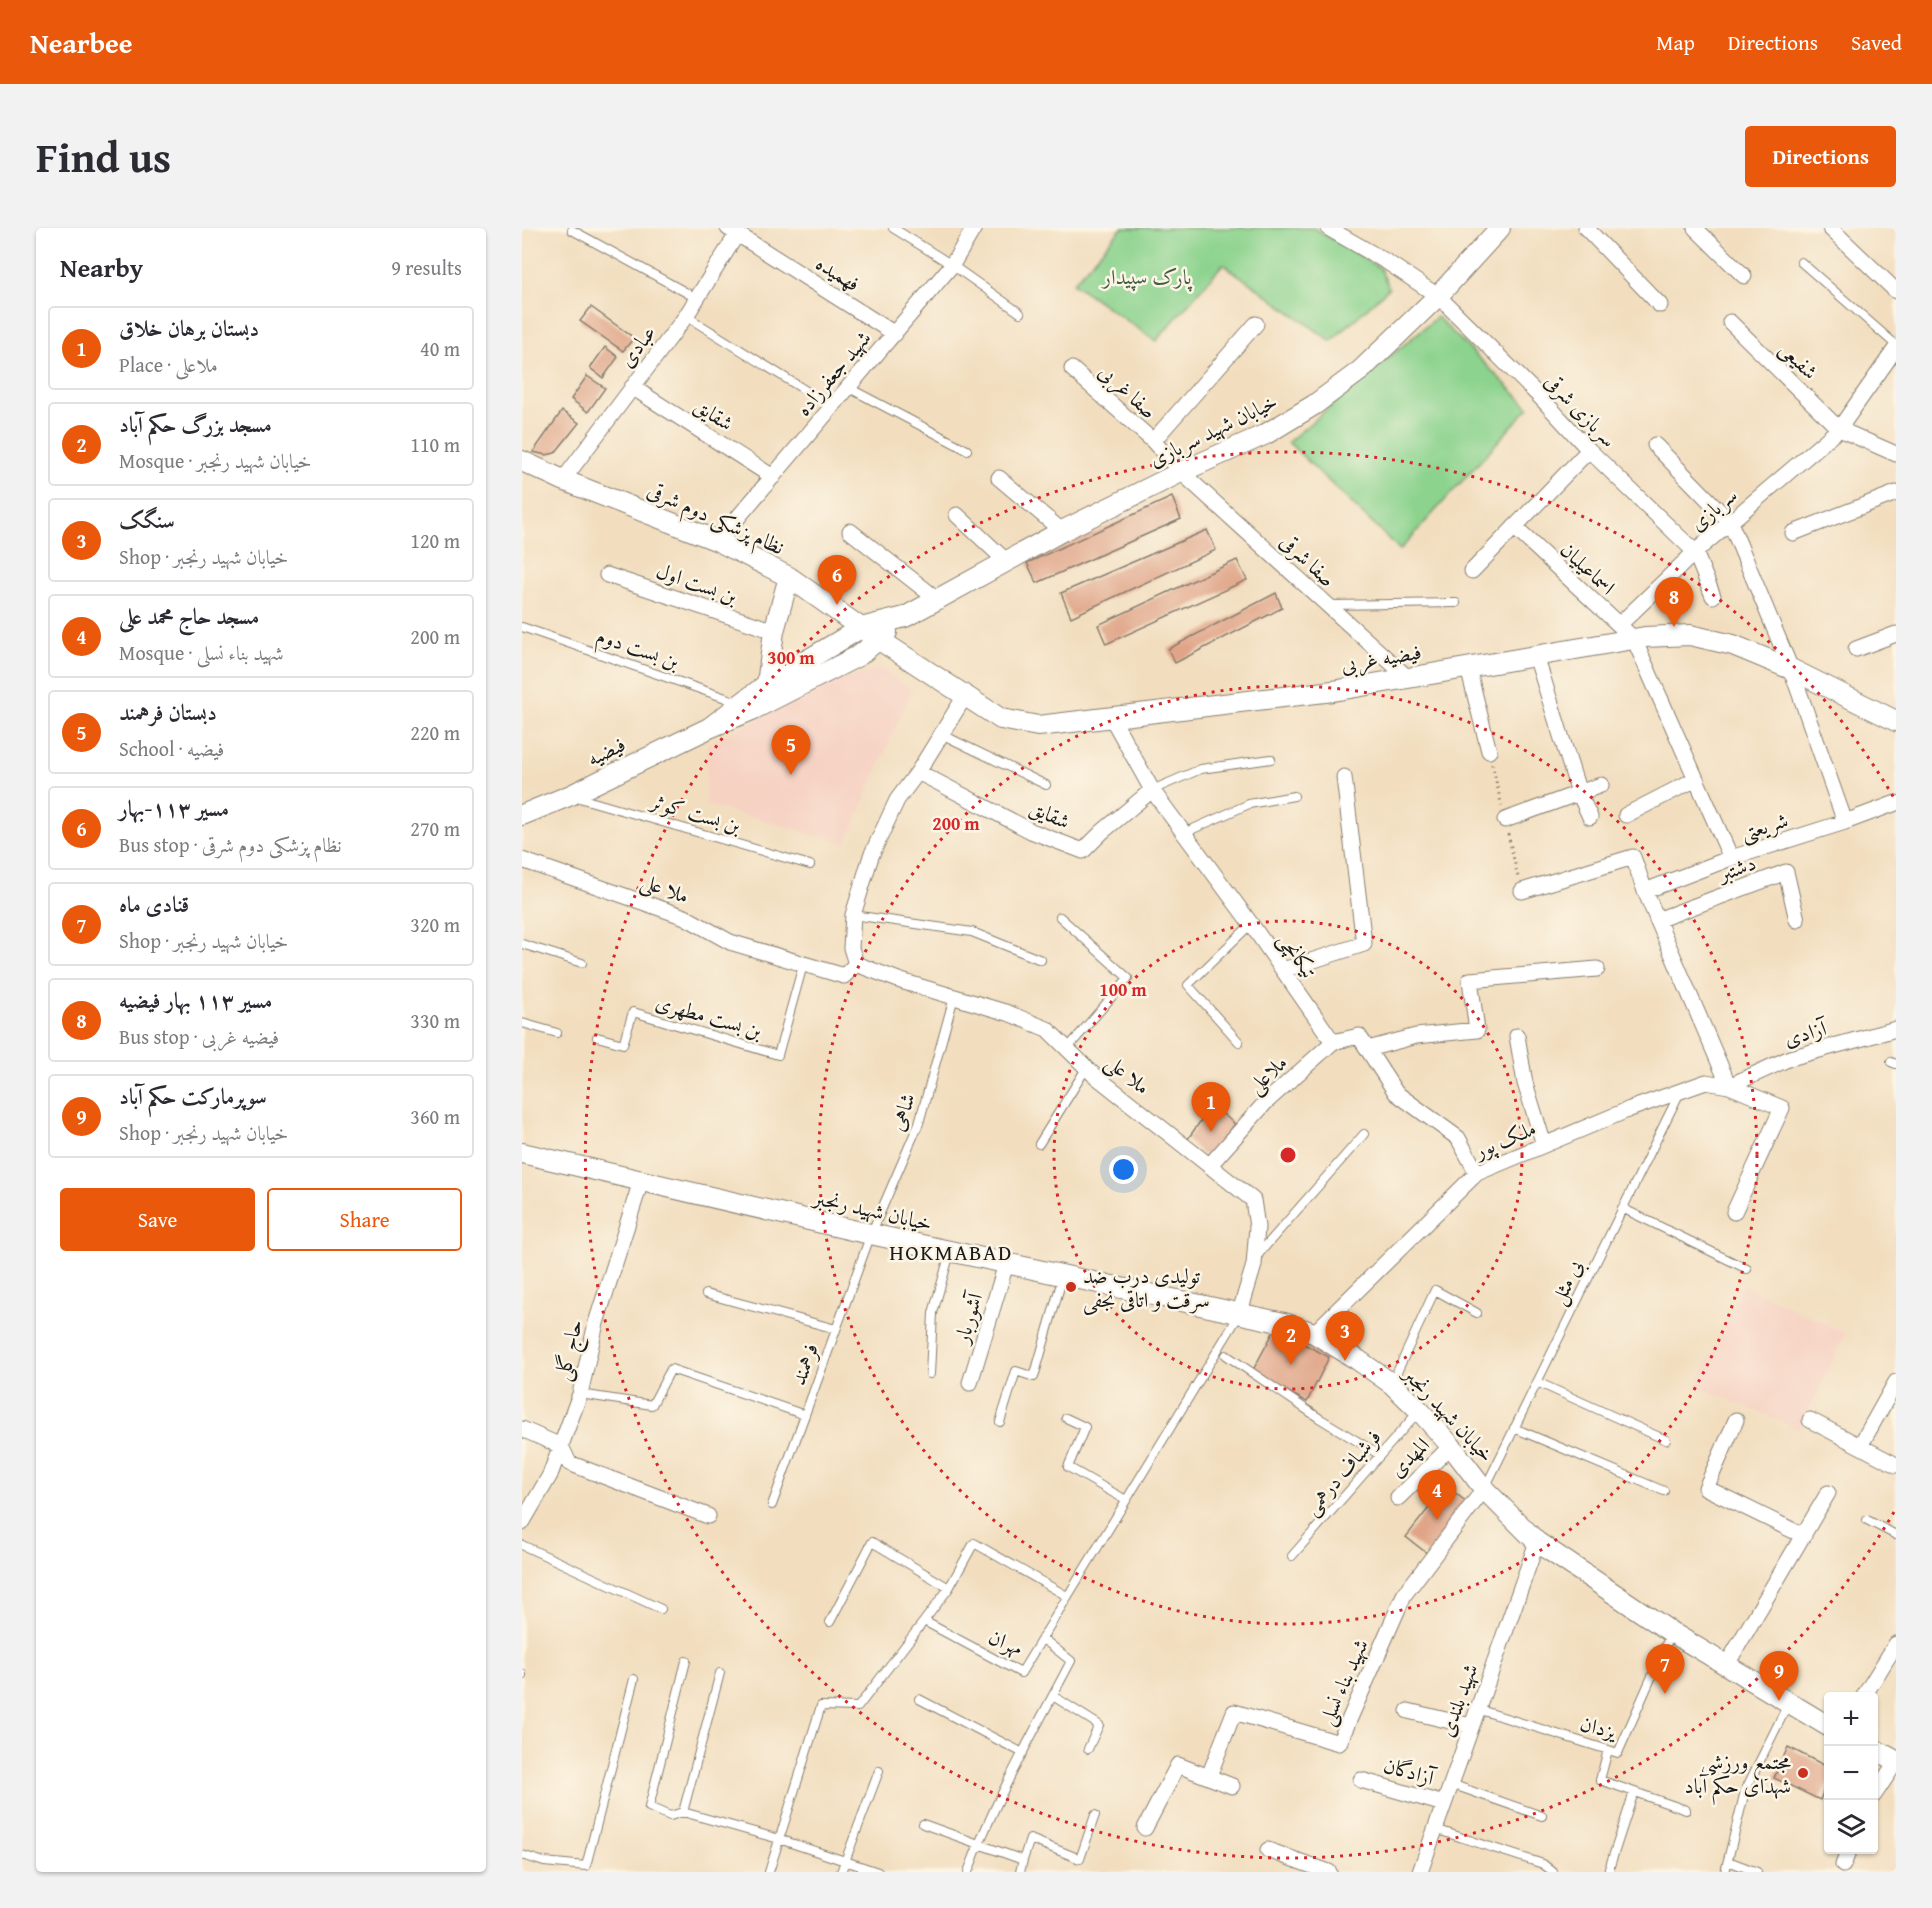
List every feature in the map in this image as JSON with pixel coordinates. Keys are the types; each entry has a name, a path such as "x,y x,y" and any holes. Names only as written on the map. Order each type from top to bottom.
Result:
{"street":[{"name":"شهید جعفرزاده","path":"718,541 952,265 974,228"},
{"name":"سربازی شرقی","path":"1328,228 1387,262 1438,296 1542,399 1589,450 1695,552"},
{"name":"خیابان شهید سربازی","path":"905,617 1062,531 1181,472 1266,434 1314,405 1361,370 1438,296 1500,228"},
{"path":"1586,228 1660,305"},
{"path":"1695,228 1744,276"},
{"path":"1830,228 1896,291"},
{"name":"عبادی","path":"563,480 698,299 733,231"},
{"name":"فهمیده","path":"733,231 895,334"},
{"name":"شفیعی","path":"1730,322 1839,429"},
{"path":"1153,441 1256,324"},
{"name":"سربازی","path":"1619,625 1695,552 1839,429 1896,347"},
{"name":"صفا غربی","path":"1071,369 1153,441 1181,472"},
{"name":"شقایق","path":"632,387 773,477"},
{"path":"1839,429 1896,454"},
{"path":"1655,445 1730,522 1791,669 1845,822"},
{"path":"1472,571 1589,450"},
{"name":"نظام پزشکی دوم شرقی","path":"522,461 563,480 718,541 789,577 879,639"},
{"name":"صفا شرقی","path":"1181,472 1408,678"},
{"path":"999,478 1062,531"},
{"path":"1793,533 1896,493"},
{"path":"957,515 1007,562"},
{"name":"اسماعیلیان","path":"1514,527 1634,639"},
{"path":"850,531 938,600"},
{"path":"1695,552 1713,596"},
{"name":"بن بست اول","path":"607,575 774,631"},
{"path":"767,684 774,631 789,577"},
{"name":"فیضیه","path":"710,728 767,684 861,628 905,617"},
{"name":"فیضیه","path":"522,815 571,795 754,709 860,655 905,617"},
{"path":"1856,649 1896,633"},
{"name":"فیضیه غربی","path":"879,639 1001,719 1038,726 1333,691 1634,639 1690,635 1733,645 1791,669 1896,721"},
{"path":"1634,639 1731,858"},
{"path":"1536,656 1579,793 1590,818"},
{"path":"1468,668 1490,751"},
{"path":"856,964 851,948 853,915 871,856 897,800 918,772 965,696"},
{"name":"تیکانچی","path":"1112,718 1152,790 1251,924 1333,1042"},
{"name":"شقایق","path":"918,772 1031,831 1083,851 1152,790"},
{"path":"1283,970 1364,944 1344,777"},
{"path":"1626,815 1696,779"},
{"path":"1504,820 1600,785"},
{"name":"شریعتی","path":"1645,891 1731,858 1845,822 1896,803"},
{"path":"1522,891 1633,857 1657,920 1729,1086 1782,1108 1734,1212"},
{"name":"ملا علی","path":"522,860 685,917 730,942 844,976 856,964 901,981 1008,1013 1047,1029 1086,1067 1253,1200 1257,1227 1254,1260 1239,1315"},
{"name":"دشتبر","path":"1657,920 1786,872 1797,920"},
{"path":"1368,1049 1416,1036 1477,1030 1470,980 1597,969"},
{"name":"آزادی","path":"1729,1086 1790,1058 1896,1029"},
{"path":"1333,1042 1359,1036 1396,1093 1458,1138 1477,1173"},
{"path":"1517,1036 1525,1083 1544,1145"},
{"name":"ملاعلی","path":"1209,1166 1265,1103 1333,1042"},
{"name":"ملک پور","path":"1314,1333 1477,1173 1681,1090 1706,1082 1729,1086"},
{"name":"خیابان شهید رنجبر","path":"522,1153 951,1252 1284,1323 1314,1333 1392,1384 1451,1446 1484,1489 1537,1542 1671,1632 1824,1724"},
{"name":"حاج گلی","path":"522,1523 550,1475 580,1394 596,1323 640,1181"},
{"name":"آشوربار","path":"970,1383 1006,1264"},
{"path":"1860,1446 1896,1382"},
{"path":"1736,1420 1706,1488 1804,1536"},
{"path":"1810,1420 1896,1465"},
{"path":"522,1429 561,1446 569,1463 708,1516"},
{"name":"المهدی","path":"1398,1498 1451,1446"},
{"name":"شهید بناء نسلی","path":"1209,1776 1234,1712 1339,1743 1404,1595 1484,1489"},
{"path":"1726,1666 1828,1493"},
{"name":"شهید بلندی","path":"1420,1872 1537,1542"},
{"path":"1866,1692 1896,1644"},
{"path":"1408,1711 1471,1726"},
{"path":"1878,1751 1896,1762 1878,1789"},
{"path":"1144,1828 1178,1766 1232,1786"},
{"name":"آزادگان","path":"1361,1779 1444,1804"},
{"path":"1268,1850 1329,1872"},
{"path":"1843,1865 1847,1854"}],"lane":[{"path":"893,228 952,265 1020,313"},
{"path":"572,230 698,299"},
{"path":"1801,262 1896,347"},
{"path":"686,316 832,407"},
{"path":"849,388 967,450"},
{"path":"1327,605 1456,603"},
{"name":"بن بست دوم","path":"522,627 742,703"},
{"path":"941,734 1046,786"},
{"path":"1152,790 1201,769 1271,759"},
{"name":"بن بست کوثر","path":"571,795 810,865"},
{"path":"1184,833 1250,804 1294,796"},
{"path":"853,915 972,932 1041,960"},
{"path":"1060,917 1128,978 1067,1049"},
{"path":"1239,1042 1188,985 1251,924"},
{"path":"522,944 582,963"},
{"name":"بن بست مطهری","path":"597,1037 623,1044 633,1012 778,1055 803,965"},
{"name":"شاهی","path":"871,1234 919,1123 954,997"},
{"path":"522,1023 557,1033"},
{"path":"1039,1144 1086,1067"},
{"name":"بی مثل","path":"1484,1489 1681,1090"},
{"path":"1254,1260 1364,1134"},
{"path":"1622,1208 1747,1269"},
{"name":"فرهمند","path":"772,1505 871,1234"},
{"path":"930,1374 933,1313 951,1252"},
{"path":"1000,1422 1016,1371 1034,1377 1063,1276"},
{"path":"1392,1384 1435,1290 1477,1313"},
{"path":"706,1294 836,1329"},
{"name":"مهران","path":"924,1621 1021,1672 1239,1315"},
{"path":"1226,1355 1319,1418 1380,1455"},
{"path":"580,1394 652,1405 671,1369 805,1415"},
{"path":"1537,1382 1666,1440"},
{"name":"فرشباف درهمی","path":"1292,1556 1419,1410"},
{"path":"1066,1418 1085,1427 1068,1467 1126,1500"},
{"path":"1514,1428 1664,1491"},
{"path":"1867,1520 1896,1535"},
{"path":"830,1622 872,1542 949,1588"},
{"path":"768,1872 821,1706 858,1707 949,1588 974,1543 1067,1596"},
{"path":"522,1545 660,1609"},
{"name":"یزدان","path":"1477,1709 1618,1754 1671,1632"},
{"path":"968,1872 1023,1753 1071,1661 1042,1638"},
{"path":"686,1660 649,1807 670,1816 682,1812 779,1839 879,1872"},
{"path":"682,1812 720,1673"},
{"path":"522,1855 544,1862 586,1866 634,1679"},
{"path":"1053,1696 1099,1725 1088,1749"},
{"path":"919,1699 1023,1753"},
{"path":"1725,1872 1745,1791 1789,1703"},
{"path":"1608,1750 1600,1780 1686,1810"},
{"path":"841,1872 879,1772"},
{"path":"1451,1784 1542,1816"},
{"path":"1608,1872 1634,1792"},
{"path":"1020,1872 1030,1839 1080,1859 1095,1815"},
{"path":"923,1824 1023,1860"},
{"path":"1435,1829 1543,1864 1553,1872"},
{"path":"1728,1861 1756,1872"}],"shaded area":[{"path":"881,669 912,690 846,843 706,805 707,744 840,678"},
{"path":"1742,1285 1846,1333 1800,1429 1696,1386"}],"green space":[{"name":"پارک سپیدار","path":"1122,228 1314,228 1380,268 1389,288 1331,341 1223,264 1156,341 1073,283"},
{"path":"1437,317 1529,407 1400,550 1288,442"}],"building":[{"path":"591,307 634,338 623,351 580,321"},
{"path":"605,347 618,357 603,378 590,368"},
{"path":"587,376 605,388 588,412 571,399"},
{"path":"562,411 579,423 555,453 546,455 533,452"},
{"path":"1172,497 1181,519 1037,583 1027,563"},
{"path":"1207,530 1216,550 1071,617 1061,593"},
{"path":"1237,560 1247,580 1106,644 1098,625"},
{"path":"1276,593 1282,608 1175,663 1168,649"},
{"path":"1212,1105 1235,1124 1212,1154 1203,1155 1187,1140"},
{"path":"1275,1329 1329,1357 1307,1402 1252,1372"},
{"path":"1446,1486 1468,1503 1428,1554 1406,1537"},
{"name":"مجتمع ورزشی شهدای حکم آباد","path":"1788,1747 1824,1765 1824,1790 1820,1800 1774,1778"}],"place":[{"name":"مسیر ۱۱۳-بهار","path":"837,605"},
{"name":"مسیر ۱۱۳ بهار فیضیه","path":"1674,627"},
{"name":"دبستان فرهمند","path":"791,775"},
{"name":"دبستان برهان خلاق","path":"1211,1132"},
{"name":"تولیدی درب ضد سرقت و اتاقی نجفی","path":"1071,1287"},
{"name":"سنگک","path":"1345,1361"},
{"name":"مسجد بزرگ حکم آباد","path":"1291,1365"},
{"name":"مسجد حاج محمد علی","path":"1437,1520"},
{"name":"قنادی ماه","path":"1665,1694"},
{"name":"سوپرمارکت حکم آباد","path":"1779,1701"},
{"name":"مجتمع ورزشی شهدای حکم آباد","path":"1803,1773"}],"district":[{"name":"HOKMABAD","path":"951,1252"}]}
